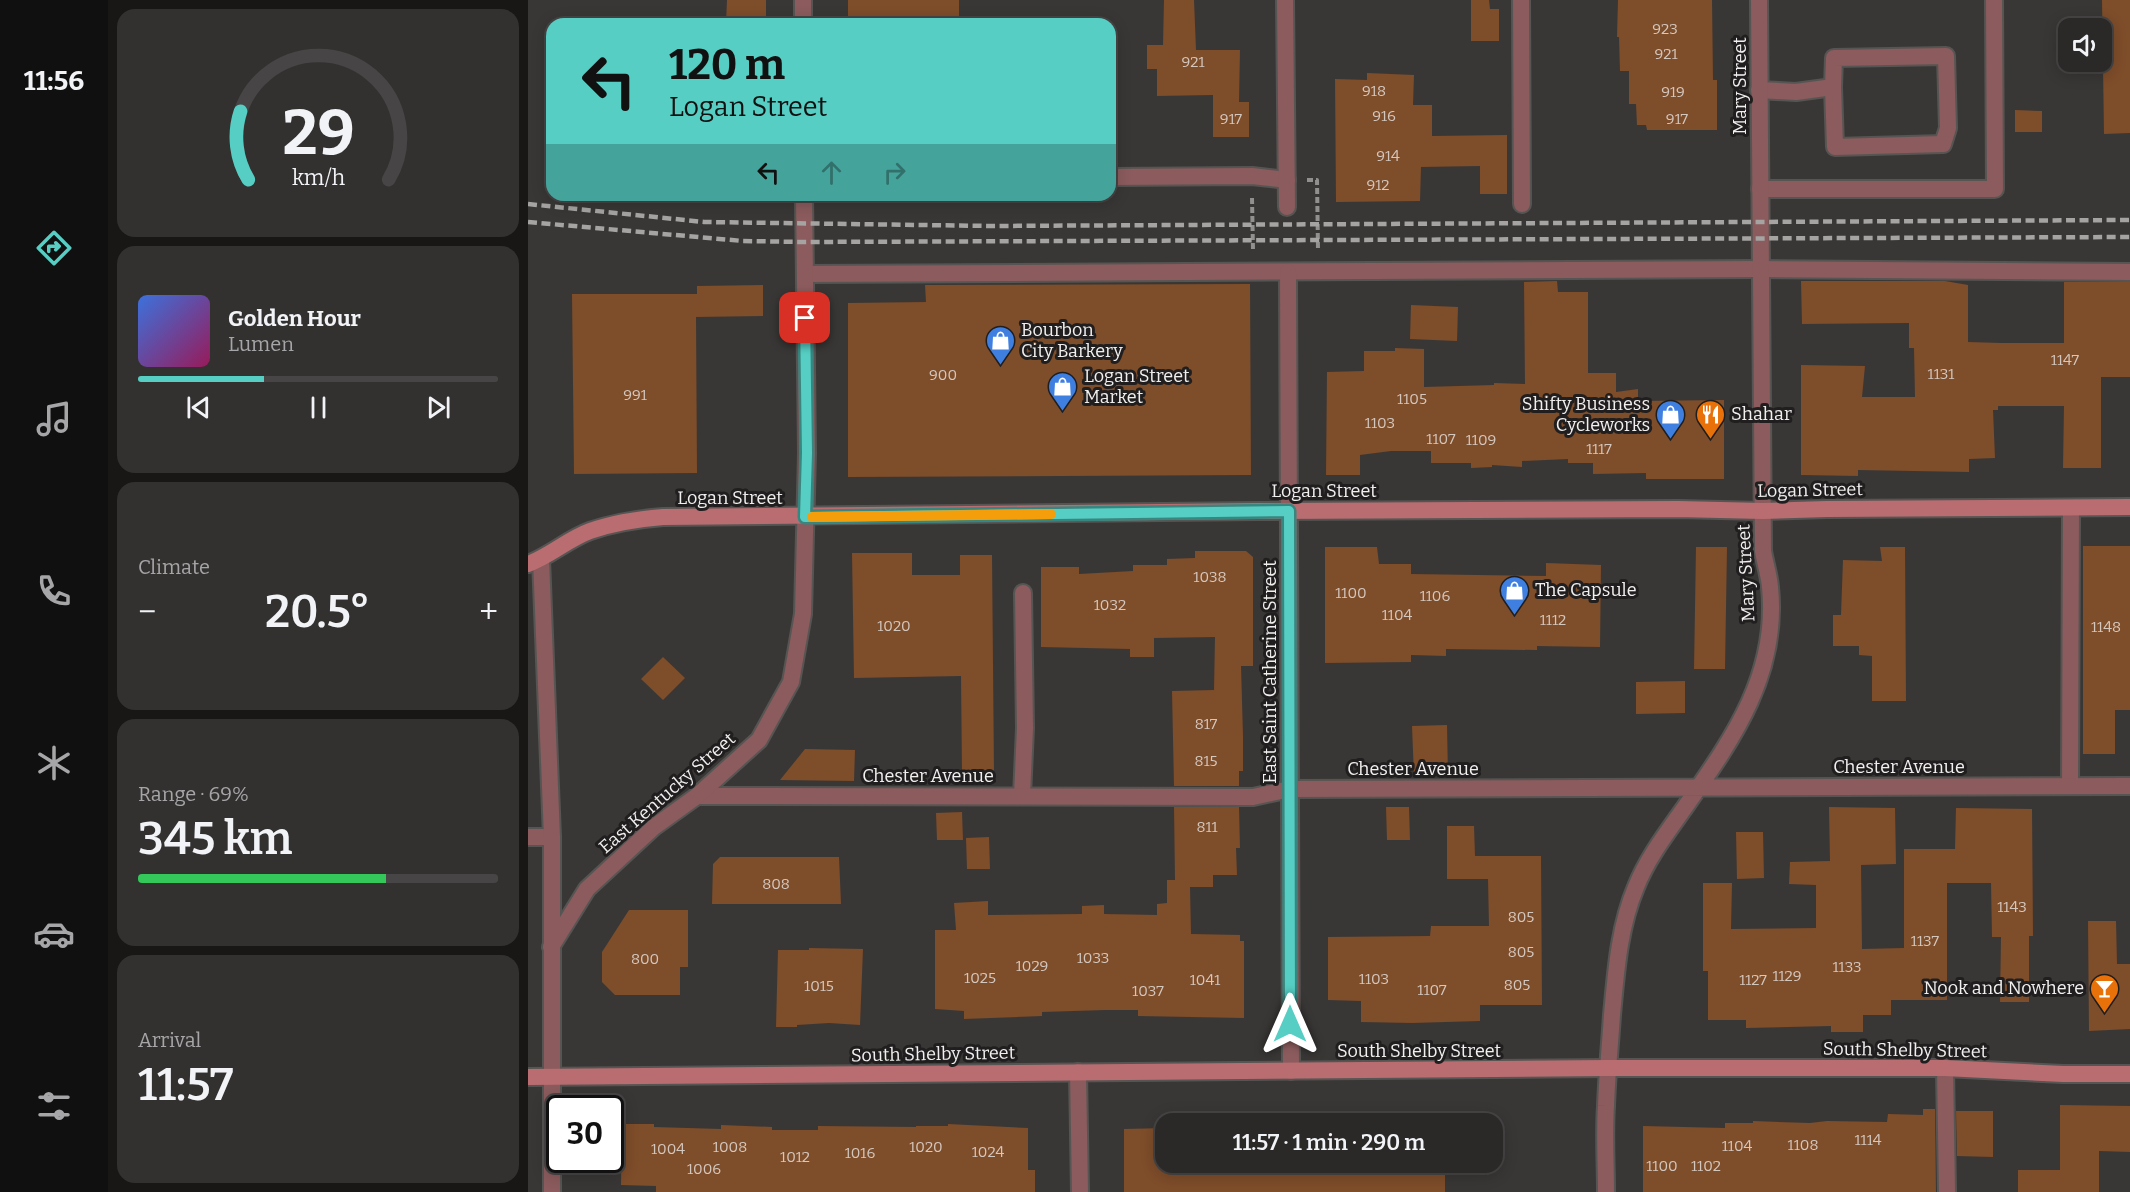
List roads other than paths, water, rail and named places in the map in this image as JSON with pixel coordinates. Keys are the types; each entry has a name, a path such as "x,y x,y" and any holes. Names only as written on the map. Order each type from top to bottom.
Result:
{"main road":[{"name":"Logan Street","path":"535,562 588,532 632,520 663,518 1289,511 1678,509 1762,511 1827,508 2130,507"},
{"name":"South Shelby Street","path":"528,1077 1608,1068 1946,1068 2063,1074 2130,1074"}],"street":[{"path":"803,0 803,18"},
{"path":"1285,0 1287,207"},
{"path":"1521,0 1522,204"},
{"name":"Mary Street","path":"1606,1192 1605,1108 1615,977 1621,938 1636,887 1651,856 1722,754 1746,712 1767,648 1770,586 1763,551 1762,511 1759,0"},
{"path":"1760,189 1995,189 1994,0"},
{"path":"1946,56 1948,128 1943,144 1835,147 1833,87 1834,58 1946,56"},
{"path":"1759,90 1797,92 1833,87"},
{"path":"1116,177 1252,176 1287,180"},
{"name":"East Kentucky Street","path":"551,947 587,889 654,827 698,796 759,740 791,682 803,614 807,453 804,201"},
{"path":"805,274 1761,269 2130,272"},
{"name":"East Saint Catherine Street","path":"1288,272 1291,1071"},
{"path":"2070,786 2071,508"},
{"path":"535,562 552,837 550,1077 552,1192"},
{"path":"1022,796 1025,728 1023,592"},
{"name":"Chester Avenue","path":"698,796 1252,797 1290,789 2130,786"},
{"path":"528,837 552,837"},
{"path":"1946,1068 1947,1192"},
{"path":"1078,1071 1080,1192"}],"railway":[{"path":"528,204 704,222 991,226 2130,220"},
{"path":"528,222 743,241 804,242 2130,237"}],"place":[{"name":"Bourbon City Barkery","path":"1000,366"},
{"name":"Logan Street Market","path":"1063,412"},
{"name":"Shifty Business Cycleworks","path":"1671,440"},
{"name":"Shahar","path":"1710,440"},
{"name":"The Capsule","path":"1514,616"},
{"name":"Nook and Nowhere","path":"2105,1014"}]}
